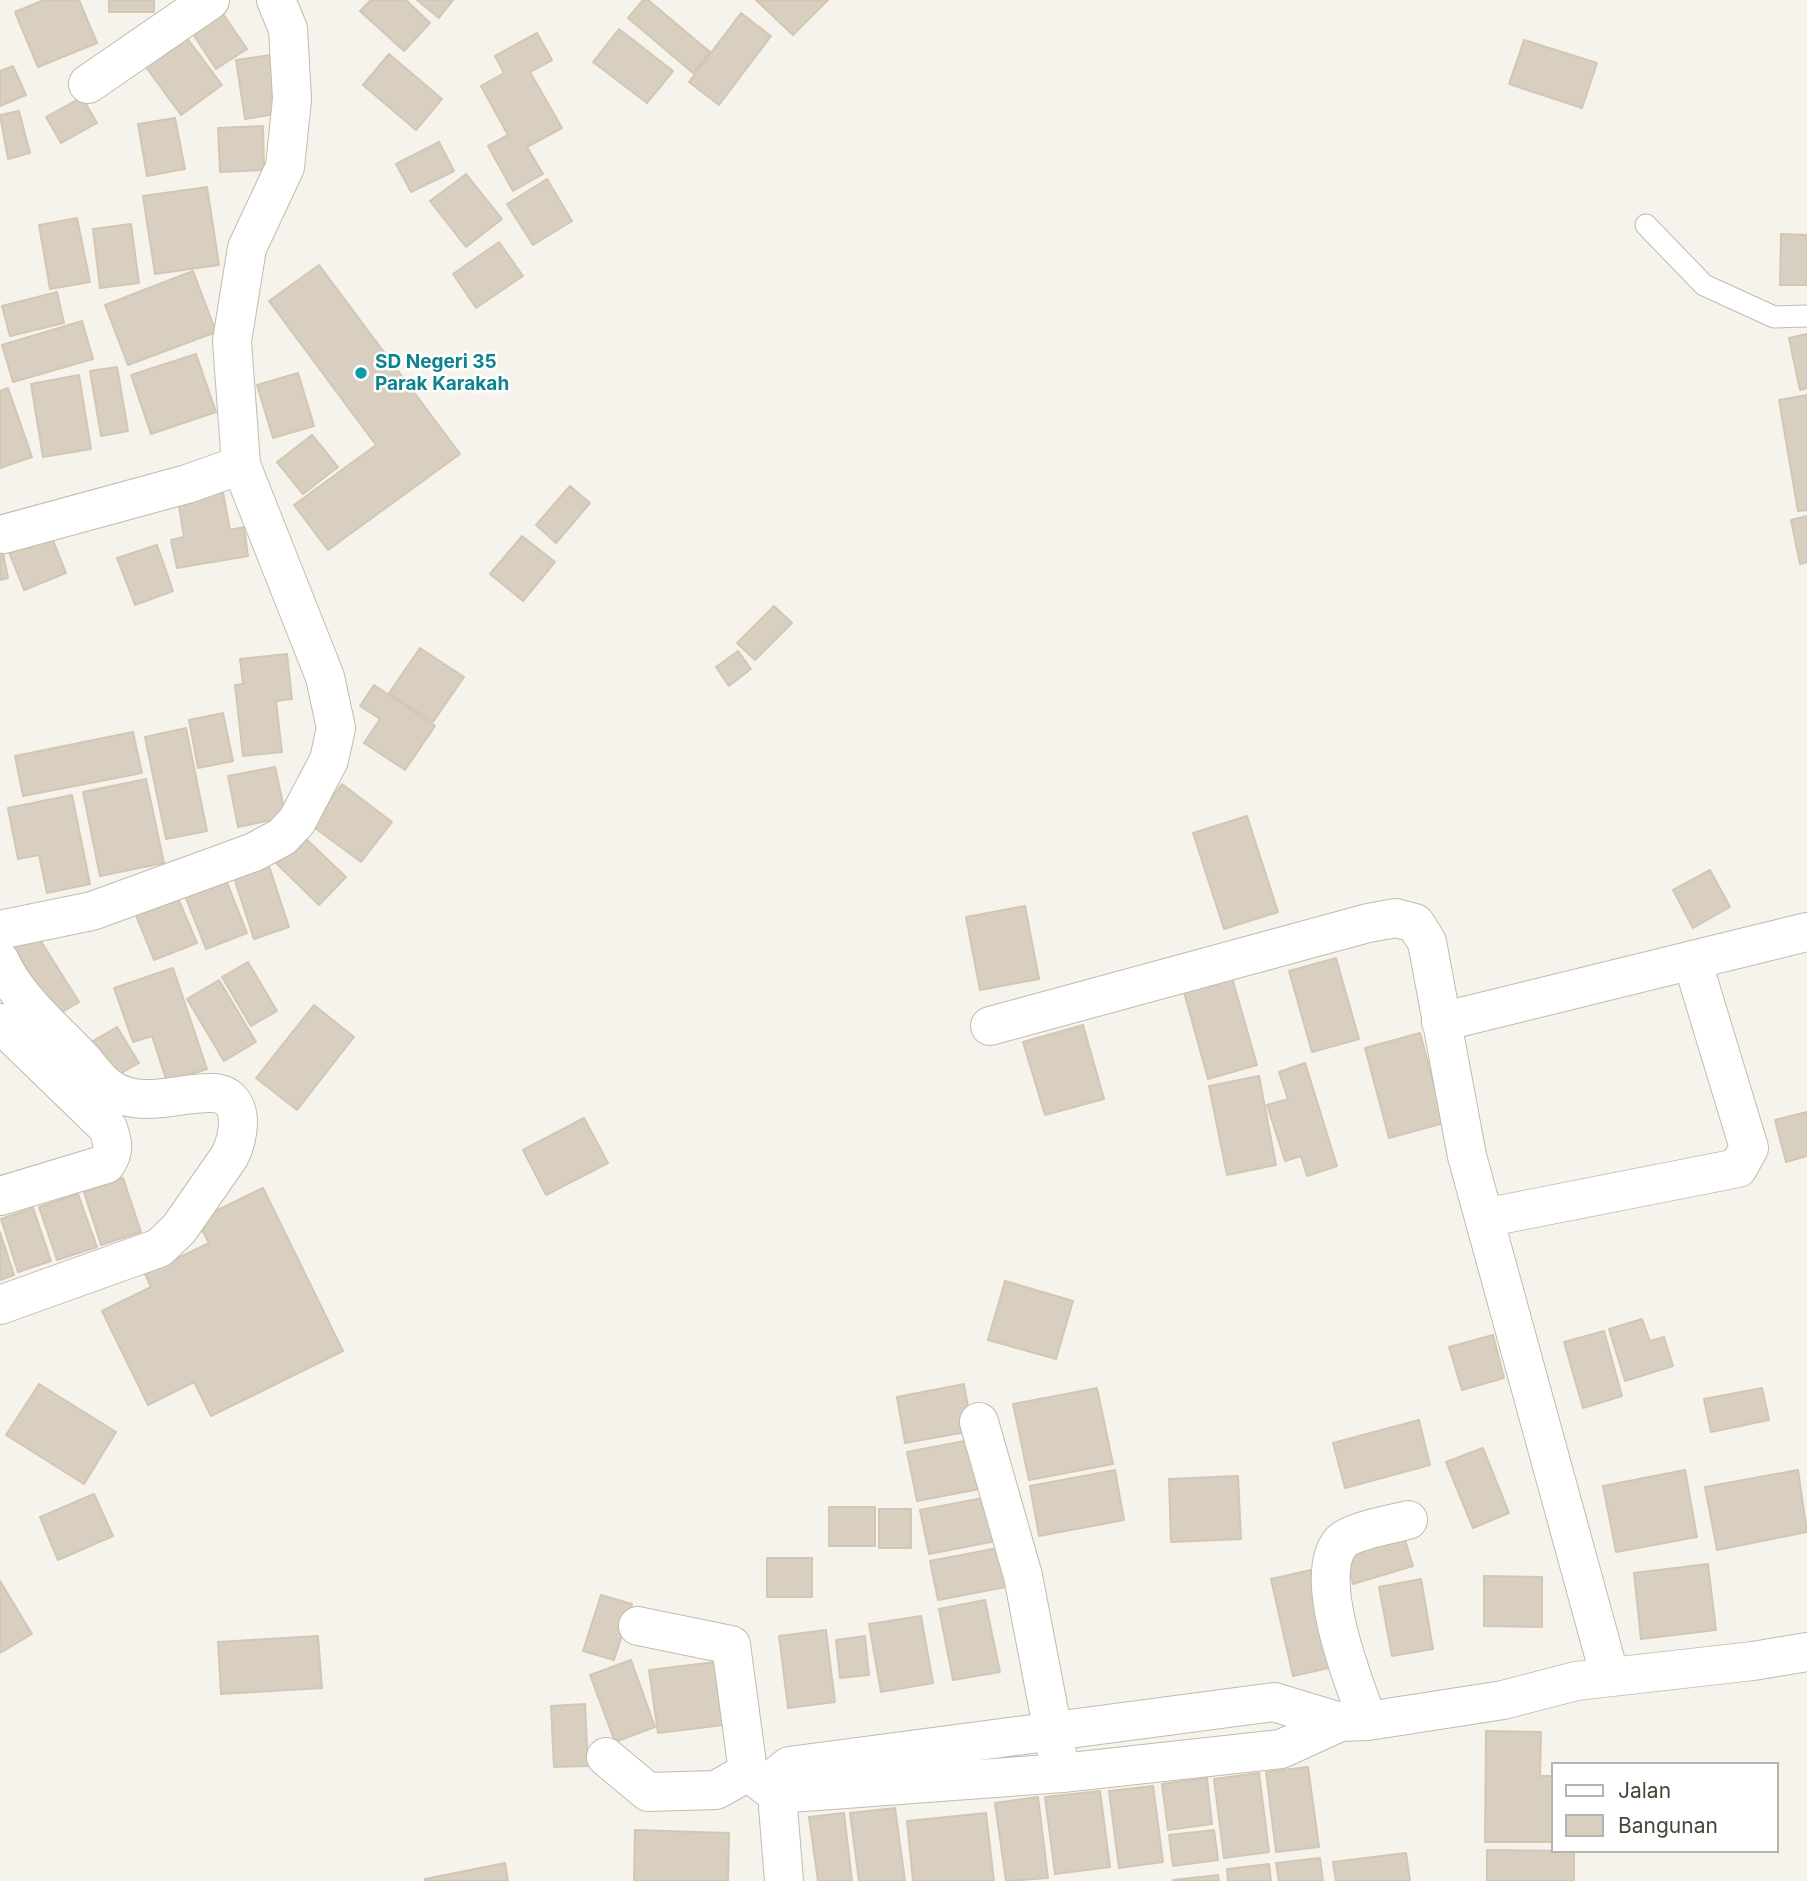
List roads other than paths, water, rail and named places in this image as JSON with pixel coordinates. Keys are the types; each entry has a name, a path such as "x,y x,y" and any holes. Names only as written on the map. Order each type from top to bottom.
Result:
{"street":[{"path":"88,84 210,0"},
{"path":"0,930 92,911 254,852 282,837 297,821 329,760 336,728 325,677 241,465 232,341 247,248 285,167 292,99 288,29 276,0"},
{"path":"4,534 187,484 241,465"},
{"path":"990,1026 1396,918 1415,923 1427,942 1466,1156 1610,1677"},
{"path":"1441,1022 1807,932"},
{"path":"1484,1218 1738,1168 1749,1148 1692,960"},
{"path":"0,961 13,984 110,1090 144,1099 215,1093 233,1104 239,1120 235,1146 229,1157 179,1229 159,1248 0,1306"},
{"path":"0,1023 108,1128 113,1142 113,1154 106,1164 0,1196"},
{"path":"979,1422 1023,1576 1062,1773"},
{"path":"1354,1722 1348,1670 1333,1598 1333,1555 1347,1537 1408,1520"},
{"path":"638,1626 731,1645 784,1881"},
{"path":"606,1758 648,1792 716,1790 763,1783 1062,1773 1281,1749 1354,1722 1503,1700 1576,1681 1753,1661 1807,1652"},
{"path":"763,1783 789,1766 1274,1702 1354,1722"}],"lane":[{"path":"1646,225 1704,285 1774,317 1807,316"}],"place":[{"name":"SD Negeri 35 Parak Karakah","path":"361,373"}]}
